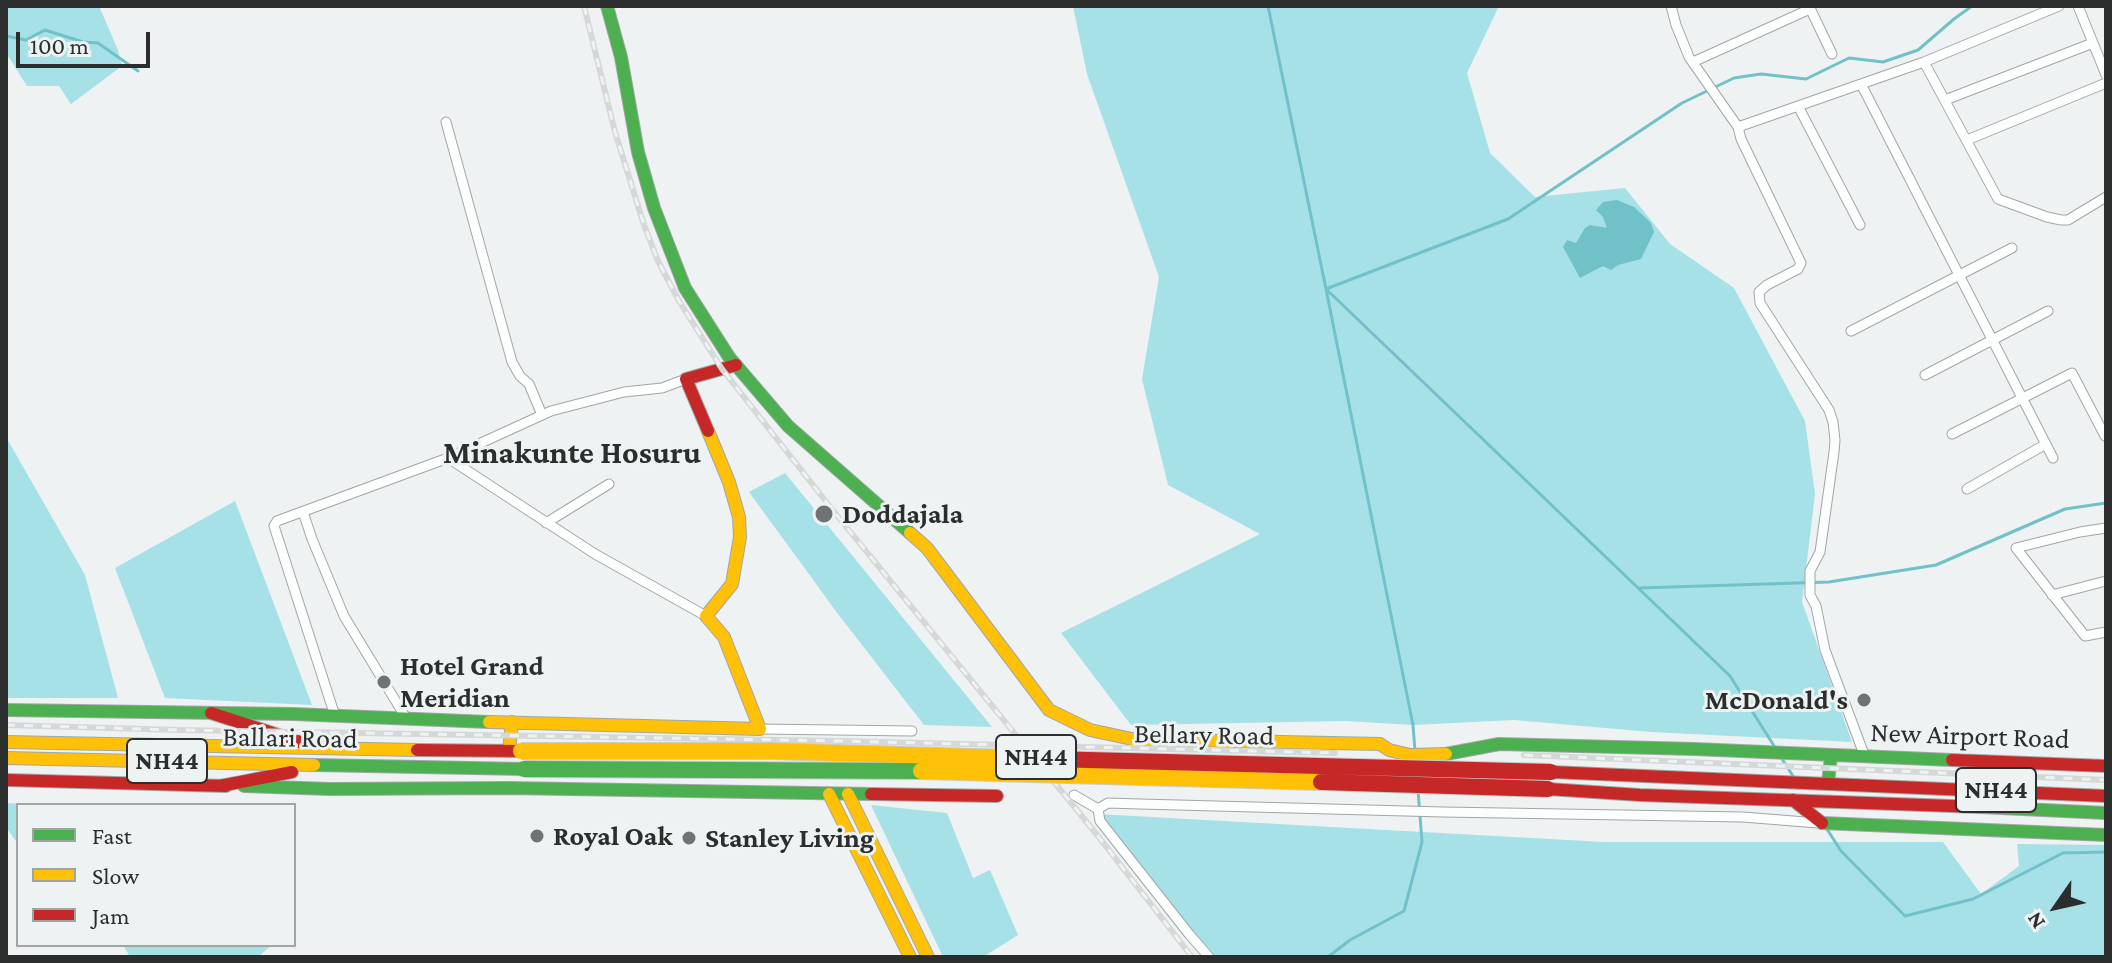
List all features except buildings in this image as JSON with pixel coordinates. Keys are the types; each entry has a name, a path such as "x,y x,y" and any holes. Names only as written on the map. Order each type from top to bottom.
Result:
{"main road":[{"name":"New Airport Road","path":"607,6 621,57 638,152 654,208 685,288 736,365 788,426 927,548 1049,710 1090,730 1132,739 1380,744 1389,750 1410,755 1441,755 1499,744 2106,766"},
{"path":"6,710 760,729 724,637 706,616 732,584 739,547 739,517 729,482 686,379 736,365"},
{"path":"211,713 326,757"},
{"path":"512,722 515,751"},
{"name":"Ballari Road","path":"6,742 524,769"},
{"name":"Ballari Road","path":"6,758 326,757 515,751"},
{"name":"Bellary Road","path":"515,751 769,751 1551,772 1828,783 1887,795"},
{"path":"1828,783 1831,756"},
{"path":"220,786 326,757"},
{"name":"Bellary Road","path":"524,769 928,771 1548,789 1803,801"},
{"path":"6,780 330,789 508,788 997,796"},
{"name":"NH44","path":"1803,801 1984,789 2106,796"},
{"path":"829,794 910,957"},
{"path":"848,794 928,957"},
{"name":"NH44","path":"1887,795 2106,813"},
{"path":"1803,801 1824,823 2106,835"}],"street":[{"path":"1671,6 1693,62 1738,127 1801,263 1798,269 1759,292 1760,303 1829,410 1835,432 1820,552 1810,571 1810,595 1816,606 1825,650 1865,757"},
{"path":"1738,127 1924,62 2059,6"},
{"path":"2078,6 2106,75"},
{"path":"1693,62 1809,7 1832,54"},
{"path":"1945,100 2093,43"},
{"path":"1924,62 1998,199 2047,217 2068,220 2106,197"},
{"path":"1967,140 2106,83"},
{"path":"1861,84 2053,458"},
{"path":"1798,106 1860,225"},
{"path":"446,122 512,362 529,384 542,415"},
{"path":"1851,331 2012,248"},
{"path":"1925,375 2048,311"},
{"path":"1952,434 2072,373 2105,436"},
{"path":"335,716 274,526 277,521 448,458 542,415 624,392 662,388 686,379"},
{"path":"1967,489 2046,444"},
{"path":"448,458 595,554 706,616"},
{"path":"546,523 609,484"},
{"path":"303,512 344,616 406,718"},
{"path":"2106,528 2016,548 2085,636 2106,632"},
{"path":"2052,595 2106,581"},
{"path":"760,729 912,731"},
{"path":"1074,795 1098,809"},
{"path":"1098,809 1108,803 1119,803 1743,817 1824,823"},
{"path":"1098,809 1100,821 1209,957"}],"shaded area":[{"path":"6,6 99,6 122,66 71,104 59,86 27,86 6,53"},
{"path":"1073,6 1499,6 1467,73 1490,153 1535,197 1625,188 1670,244 1734,288 1805,421 1815,494 1802,602 1852,742 1651,732 1514,720 1413,725 1346,721 1131,725 1061,633 1260,534 1168,485 1142,379 1159,277 1087,74"},
{"path":"1617,200 1634,207 1651,223 1654,232 1641,259 1611,270 1603,266 1580,278 1563,247 1567,240 1576,243 1590,225 1607,228 1596,210 1603,202"},
{"path":"6,437 85,575 118,698 6,698"},
{"path":"785,473 992,727 924,725 749,492"},
{"path":"235,501 312,705 165,698 115,568"},
{"path":"6,803 16,803 16,841 6,827"},
{"path":"871,805 947,813 973,878 990,870 1018,935 983,957 943,957"},
{"path":"1097,814 1604,842 1943,842 1981,894 2019,866 2017,844 2106,845 2106,957 1211,957"},
{"path":"124,947 270,947 258,957 130,957"}],"waterway":[{"path":"1268,6 1413,725 1415,751"},
{"path":"1776,749 1730,676 1326,289 1508,219 1682,103 1734,78 1761,74 1806,79 1849,58 1883,62 1918,50 1972,6"},
{"path":"6,36 26,40 45,30 83,42 98,43 138,71"},
{"path":"1639,588 1829,582 1936,565 2065,509 2106,503"},
{"path":"1782,759 1793,776"},
{"path":"1328,957 1350,940 1404,911 1422,842 1418,790"},
{"path":"1825,826 1841,851 1905,916 1973,899 2063,853 2106,852"}],"railway":[{"path":"584,6 615,132 644,225 679,301 722,369 1192,957"},
{"path":"6,725 1335,753"},
{"path":"1524,755 2106,780"}],"traffic: fast":[{"path":"607,6 621,57 638,152 654,208 685,288 729,357 788,426 910,533"},
{"path":"6,710 293,714 489,722"},
{"path":"1446,754 1499,744 1952,760"},
{"path":"1828,783 1831,756"},
{"path":"314,765 524,769"},
{"path":"524,769 921,771"},
{"path":"244,786 871,794"},
{"path":"1980,807 2106,813"},
{"path":"1822,823 2106,835"}],"traffic: slow":[{"path":"489,722 760,729 724,637 706,616 732,584 740,537 739,517 729,482 708,431"},
{"path":"910,533 927,548 1049,710 1090,730 1132,739 1380,744 1389,750 1410,755 1446,754"},
{"path":"509,751 512,722"},
{"path":"6,742 417,750"},
{"path":"521,751 769,751 1011,758"},
{"path":"6,758 314,765"},
{"path":"921,771 1321,782"},
{"path":"829,794 910,957"},
{"path":"848,794 928,957"}],"traffic: jam":[{"path":"708,431 686,379 736,365"},
{"path":"211,713 306,744"},
{"path":"417,750 521,751"},
{"path":"1011,758 1551,772"},
{"path":"1952,760 2106,766"},
{"path":"220,786 292,772"},
{"path":"1551,772 2106,796"},
{"path":"6,780 226,786"},
{"path":"1321,782 1548,789"},
{"path":"1548,789 1980,807"},
{"path":"871,794 997,796"},
{"path":"1793,800 1822,823"}],"place":[{"name":"Doddajala","path":"824,514"},
{"name":"Hotel Grand Meridian","path":"384,682"},
{"name":"McDonald's","path":"1864,700"},
{"name":"Royal Oak","path":"537,836"},
{"name":"Stanley Living","path":"689,838"}],"district":[{"name":"Minakunte Hosuru","path":"572,453"}]}
